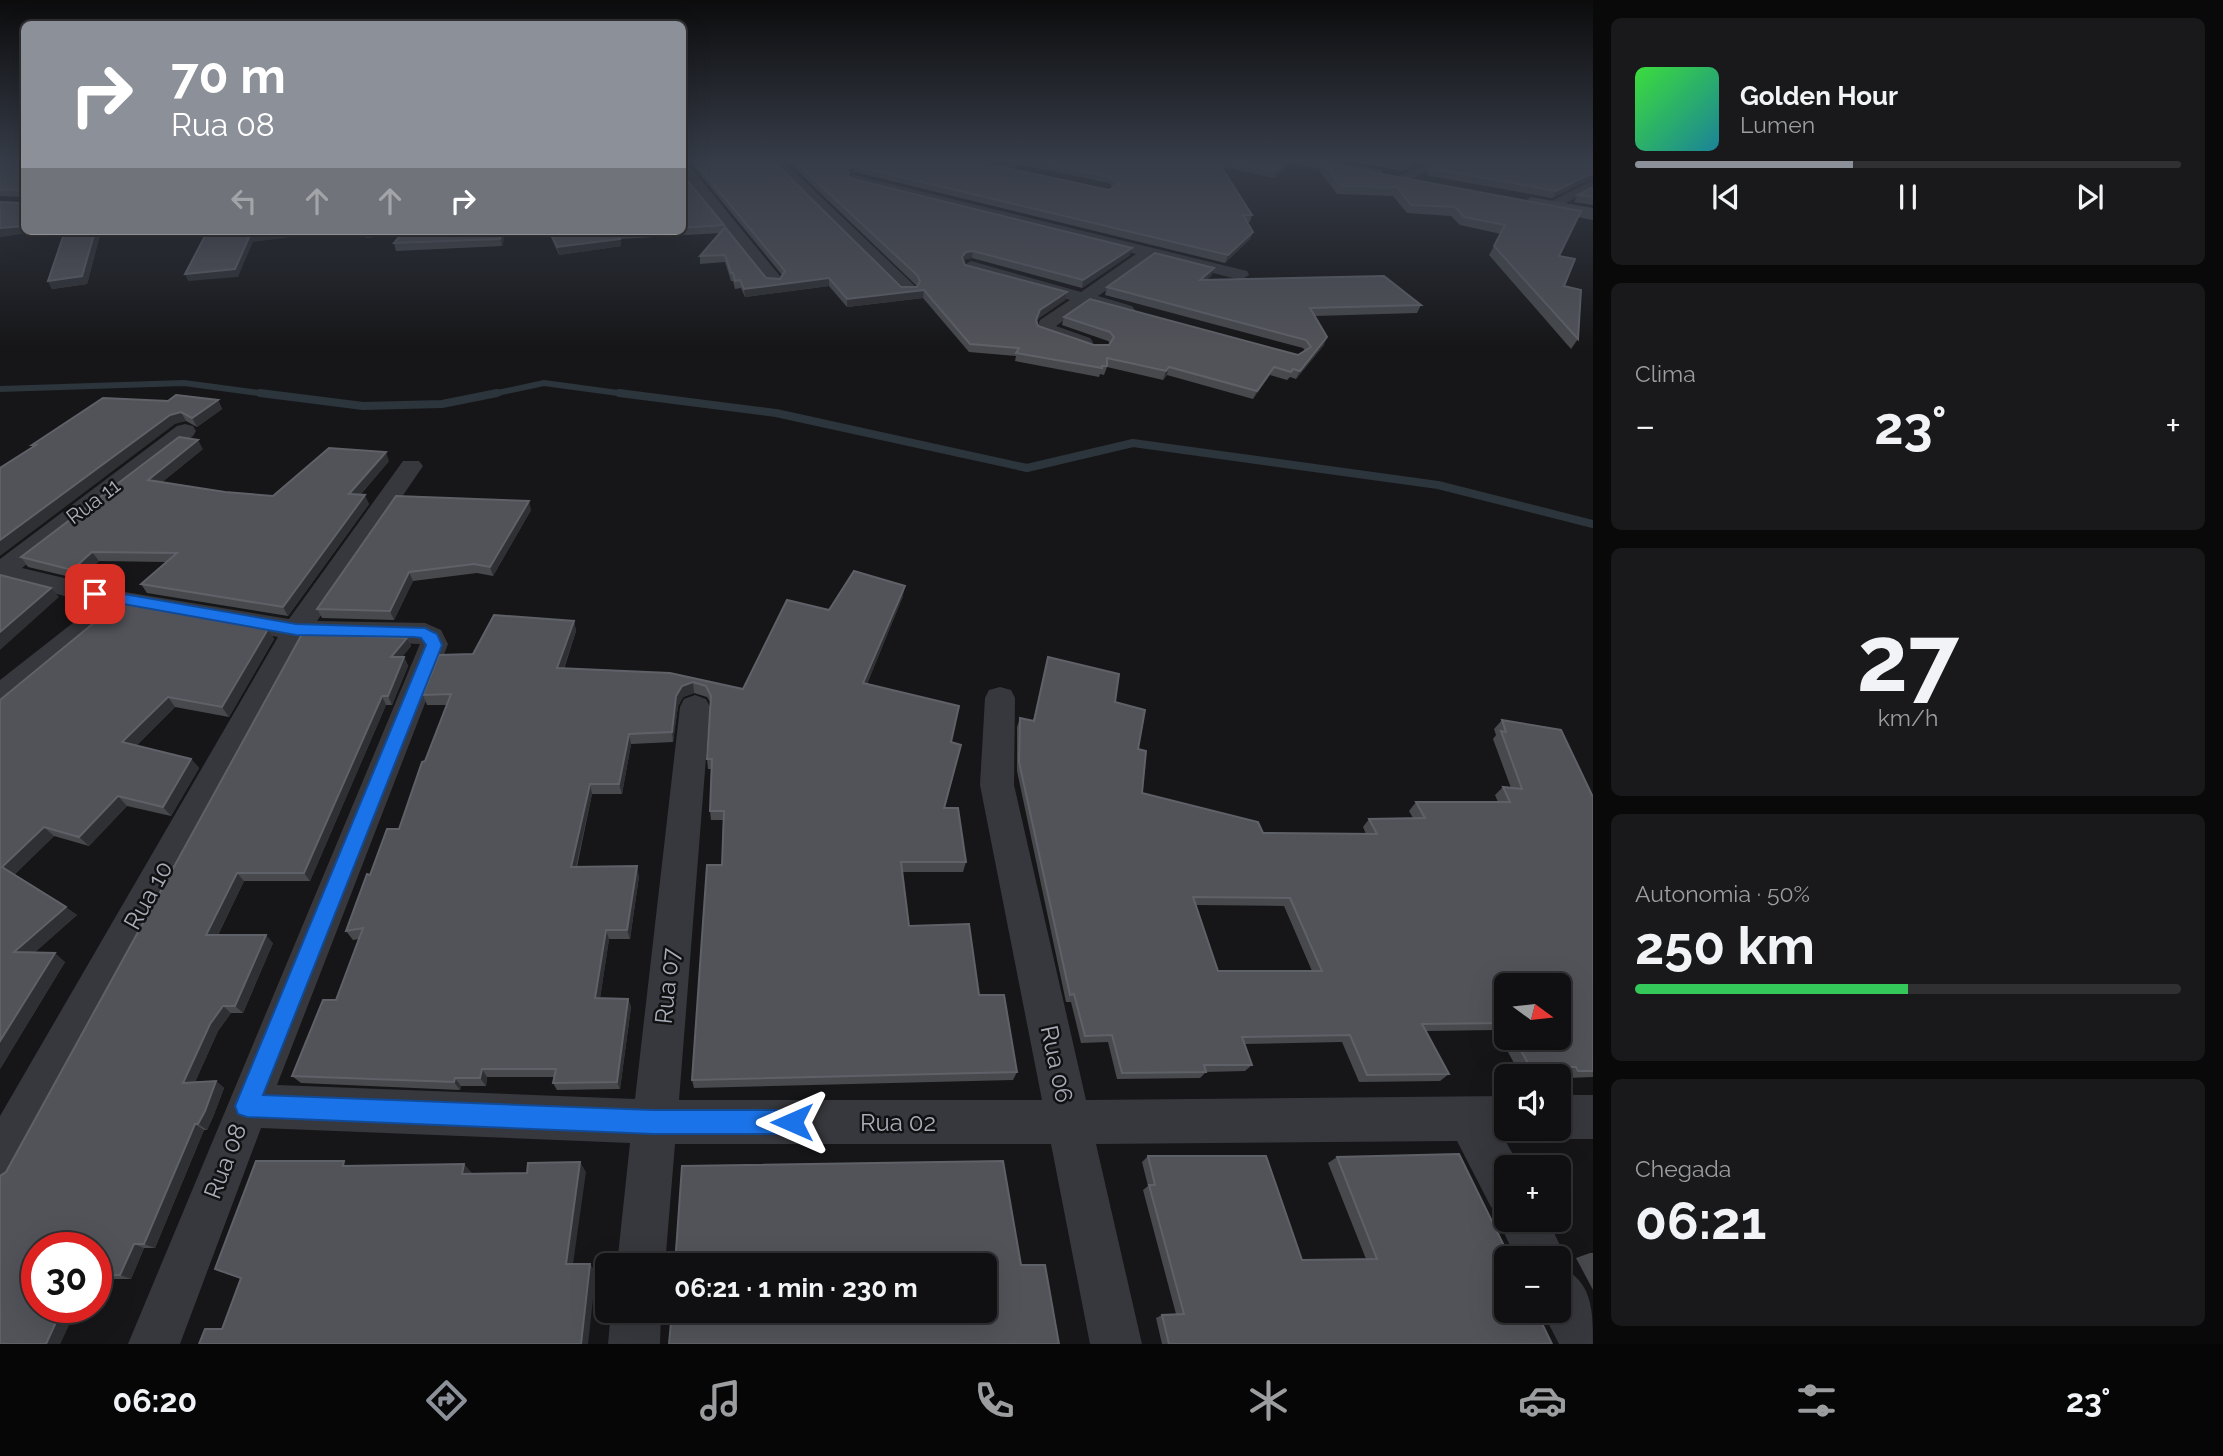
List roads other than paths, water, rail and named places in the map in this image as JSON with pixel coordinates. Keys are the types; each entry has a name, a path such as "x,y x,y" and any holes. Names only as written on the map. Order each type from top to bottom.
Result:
{"street":[{"path":"728,223 774,280"},
{"path":"840,223 908,289"},
{"path":"1036,223 1241,275"},
{"path":"1100,347 1046,329 1047,324 1087,299 1151,251"},
{"path":"971,266 1139,313"},
{"name":"Rua 11","path":"0,572 186,431"},
{"name":"Rua 10","path":"0,1160 296,629 411,466"},
{"name":"Rua 11","path":"0,572 119,600 296,629 383,631"},
{"path":"0,697 119,600"},
{"name":"Rua 08","path":"154,1344 375,787 432,655 434,645 431,637 425,634 383,631"},
{"name":"Rua 06","path":"999,698 997,785 1116,1344"},
{"name":"Rua 07","path":"641,1253 695,707"},
{"name":"Rua 02","path":"247,1106 653,1122 1488,1118"},
{"path":"1571,1117 1593,1116"},
{"path":"1488,1118 1498,1155"},
{"path":"1571,1315 1586,1344"},
{"path":"634,1344 635,1323"}],"waterway":[{"path":"0,389 184,383 274,395"},
{"path":"488,395 544,383 633,395"},
{"path":"260,393 363,406 442,404 497,393"},
{"path":"619,393 776,413 1027,468 1133,443 1438,485 1593,524"}]}
